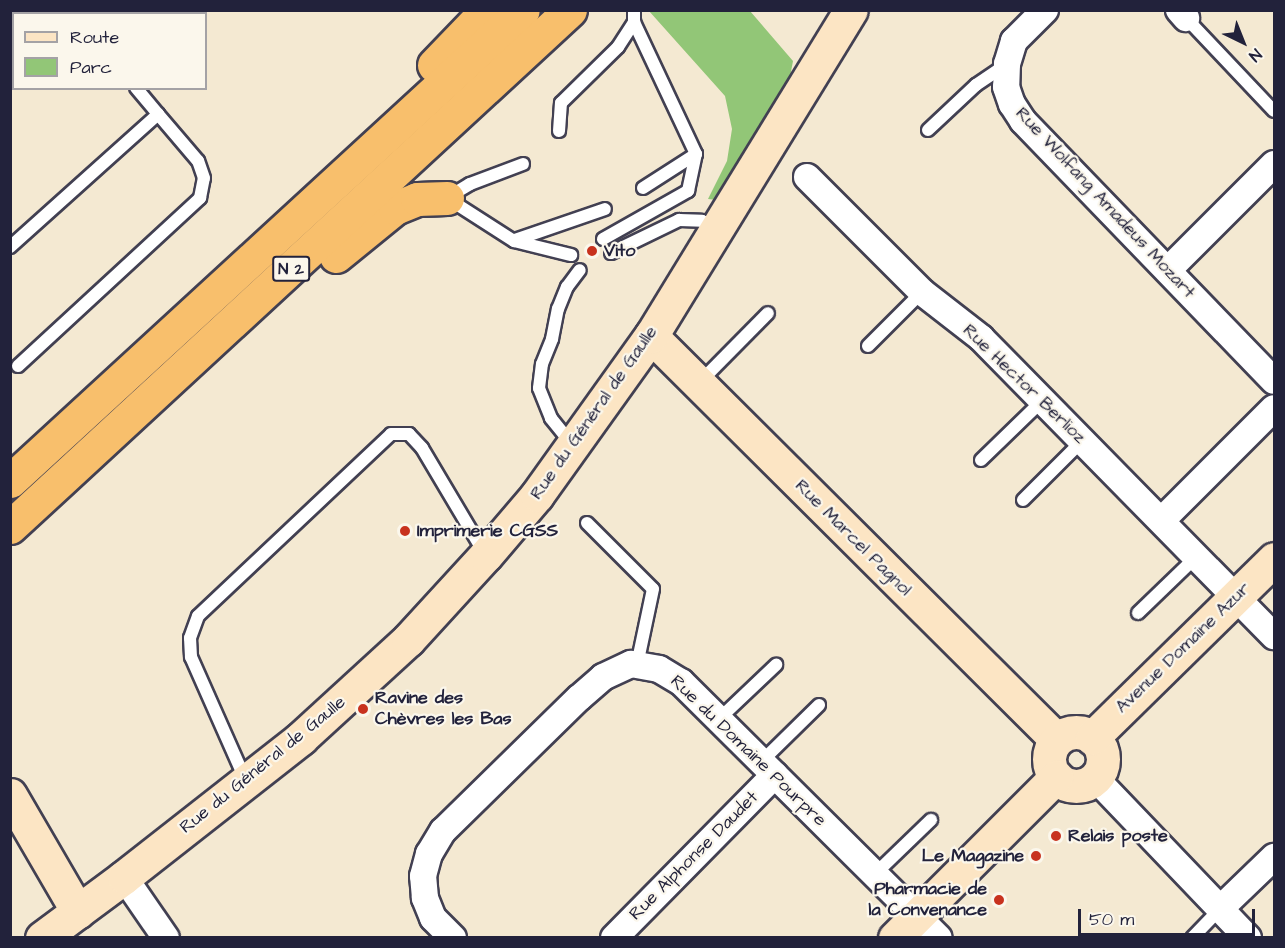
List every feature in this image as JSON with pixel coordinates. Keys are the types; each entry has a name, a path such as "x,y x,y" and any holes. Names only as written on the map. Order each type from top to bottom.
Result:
{"highway":[{"path":"264,250 436,62 487,10"},
{"name":"N 2","path":"10,481 523,10"},
{"name":"N 2","path":"10,527 570,10"},
{"path":"246,310 277,308 366,229 395,208 417,199 447,198"}],"street":[{"name":"Rue du Général de Gaulle","path":"42,938 124,877 301,738 408,640 486,555 537,495 574,446 651,336 851,10"},
{"name":"Rue Wolfang Amadeus Mozart","path":"1045,10 1014,41 1006,64 1006,87 1012,104 1023,121 1275,381"},
{"path":"1168,270 1275,164"},
{"name":"Rue Hector Berlioz","path":"807,177 922,292 981,338 1275,636"},
{"name":"Rue Marcel Pagnol","path":"651,336 1056,739"},
{"path":"1162,520 1275,408"},
{"name":"Avenue Domaine Azur","path":"1092,738 1275,559"},
{"path":"453,938 433,918 425,898 423,876 429,854 443,831 595,684 631,664 638,665"},
{"name":"Rue du Domaine Pourpre","path":"638,665 660,669 681,682 875,874 918,930"},
{"path":"1073,731 1092,738 1100,747 1103,758 1096,779 1086,785 1075,786 1056,777 1048,756 1056,739 1073,731"},
{"name":"Rue Alphonse Daudet","path":"614,938 768,768"},
{"path":"918,930 1056,777"},
{"path":"1096,779 1248,938"},
{"path":"10,795 78,912"},
{"path":"1221,908 1275,856"},
{"path":"124,877 166,938"}],"lane":[{"path":"1183,14 1275,111"},
{"path":"559,131 561,103 618,47 634,16"},
{"path":"603,238 688,191 696,154 634,16"},
{"path":"928,130 975,85 1006,64"},
{"path":"18,366 200,198 204,178 198,161 138,90"},
{"path":"10,247 158,114"},
{"path":"643,188 696,154"},
{"path":"523,164 470,184 447,198 514,240 571,255"},
{"path":"514,240 605,208"},
{"path":"610,253 679,220 702,221 717,230"},
{"path":"574,446 551,418 539,388 542,364 552,339 558,309 567,287 580,270"},
{"path":"868,346 922,292"},
{"path":"699,384 768,313"},
{"path":"981,460 1043,400"},
{"path":"247,782 191,657 190,638 198,616 391,434 409,434 422,448 486,555"},
{"path":"1023,500 1083,440"},
{"path":"587,523 653,589 638,665"},
{"path":"1137,613 1197,556"},
{"path":"719,719 776,665"},
{"path":"768,768 819,705"},
{"path":"875,874 931,820"},
{"path":"1192,938 1221,908"}],"green space":[{"path":"649,11 750,11 793,61 790,77 717,200 708,199 727,161 732,129 725,96"}],"place":[{"name":"Vito","path":"592,251"},
{"name":"Imprimerie CGSS","path":"405,531"},
{"name":"Ravine des Chèvres les Bas","path":"363,709"},
{"name":"Relais poste","path":"1056,836"},
{"name":"Le Magazine","path":"1036,856"},
{"name":"Pharmacie de la Convenance","path":"999,900"}]}
